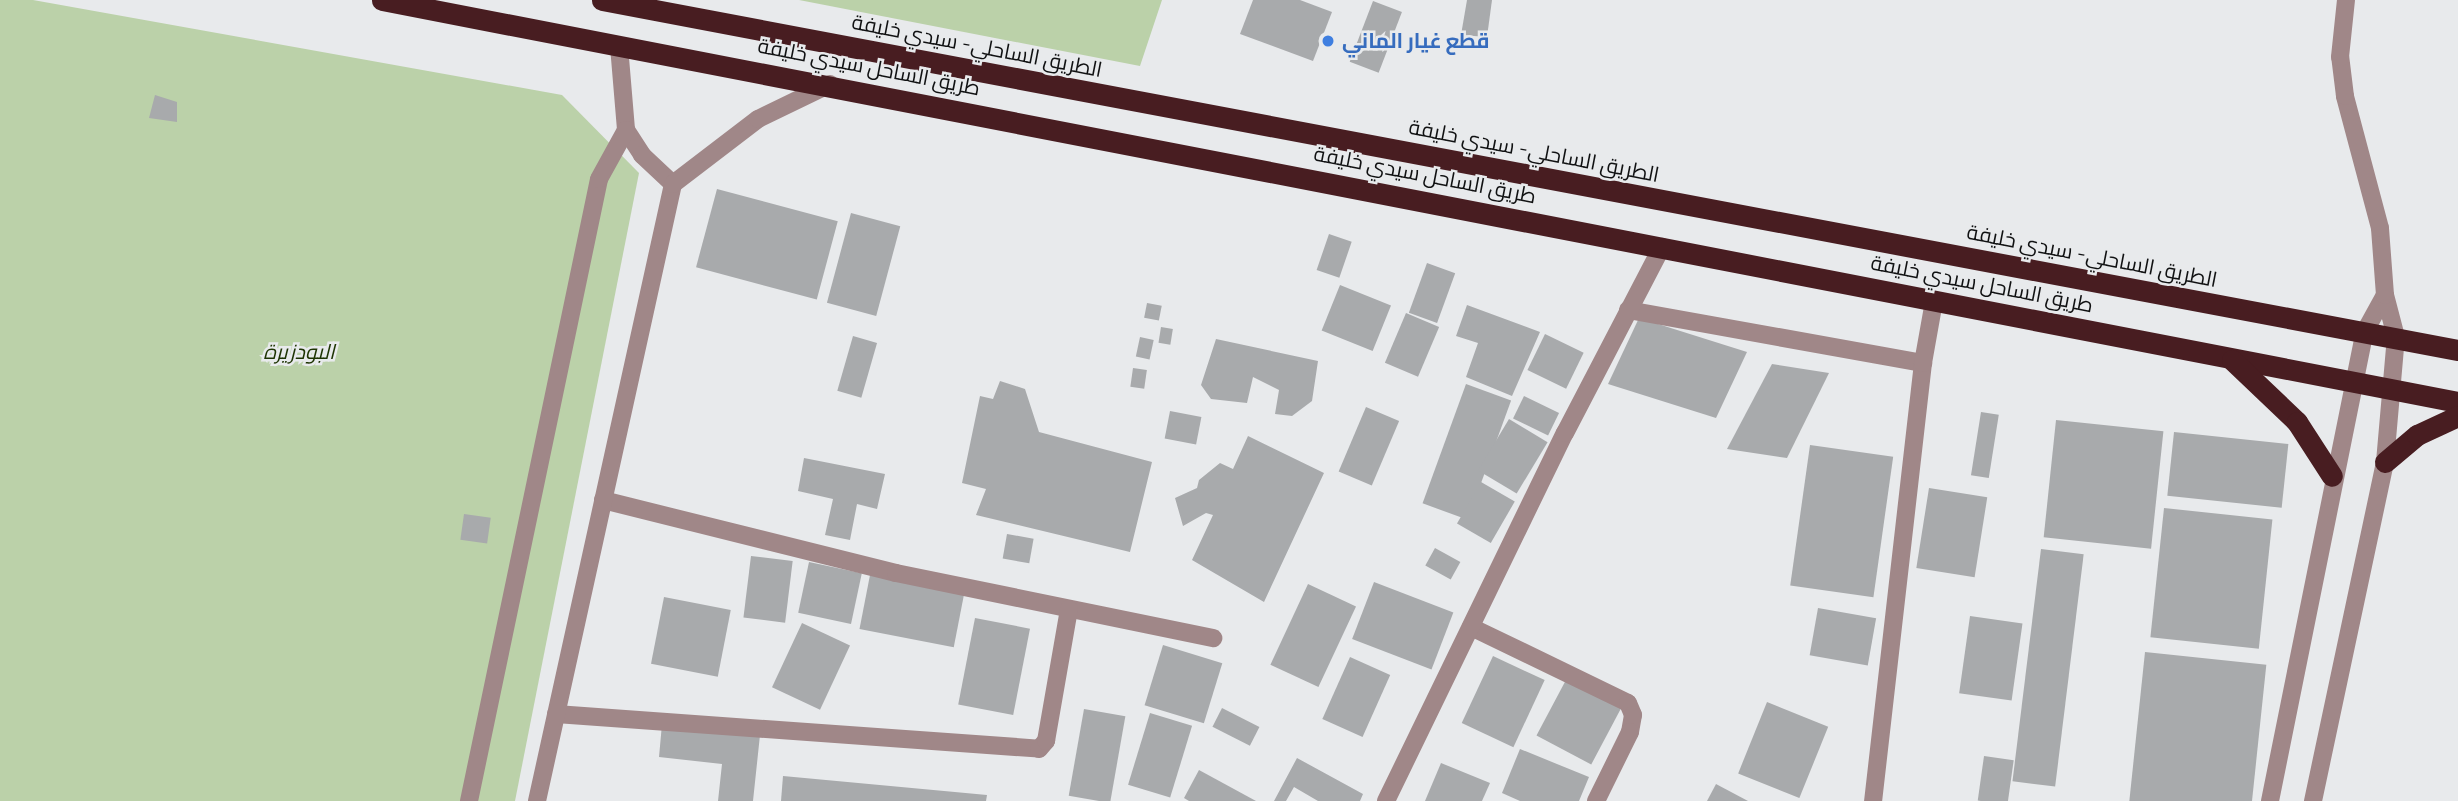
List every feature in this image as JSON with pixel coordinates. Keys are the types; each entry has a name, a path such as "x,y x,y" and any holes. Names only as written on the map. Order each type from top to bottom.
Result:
{"highway":[{"name":"طريق الساحل سيدي خليفة","path":"383,0 830,84 2458,402"},
{"name":"الطريق الساحلي- سيدي خليفة","path":"602,0 663,6 2458,350"},
{"path":"2228,357 2297,422 2332,476"},
{"path":"2385,463 2417,435 2458,416"}],"street":[{"path":"2314,801 2385,463 2396,337 2385,296 2380,228 2345,96 2340,57 2346,0"},
{"path":"620,46 626,130 642,155 673,184"},
{"path":"537,801 673,184 758,119 830,84"},
{"path":"469,801 599,179 626,130"},
{"path":"1386,801 1628,310 1662,247"},
{"path":"2270,801 2332,476 2364,333 2385,296"},
{"path":"1873,801 1923,363 1934,301"},
{"path":"1628,310 1923,363"},
{"path":"603,500 896,573 1213,638"},
{"path":"556,714 1039,749 1046,741 1069,609"},
{"path":"1471,627 1628,703 1633,715 1630,733 1596,801"}],"green space":[{"name":"البودزيرة","path":"0,0 33,0 562,95 639,173 515,801 0,801"},
{"path":"799,0 1162,0 1140,66"}],"building":[{"path":"1253,0 1300,0 1332,12 1313,61 1240,34"},
{"path":"1467,0 1492,0 1487,37 1461,35"},
{"path":"1373,1 1402,12 1379,73 1350,62"},
{"path":"155,95 177,102 177,122 149,118"},
{"path":"717,189 838,221 817,300 696,267"},
{"path":"851,213 900,226 876,316 827,303"},
{"path":"1329,234 1352,242 1339,278 1317,270"},
{"path":"1427,263 1455,273 1437,323 1409,313"},
{"path":"1340,285 1391,306 1373,351 1322,330"},
{"path":"1147,303 1162,306 1159,321 1144,318"},
{"path":"1467,305 1540,332 1512,396 1466,377 1478,343 1456,336"},
{"path":"1406,313 1439,327 1418,377 1385,363"},
{"path":"1639,318 1747,352 1716,418 1608,384"},
{"path":"1161,327 1173,329 1170,345 1158,343"},
{"path":"1545,334 1584,353 1566,389 1527,370"},
{"path":"853,336 877,343 861,398 837,391"},
{"path":"1140,337 1154,340 1150,359 1136,357"},
{"path":"1216,339 1318,361 1312,401 1292,416 1275,414 1279,390 1253,377 1247,403 1211,399 1201,385"},
{"path":"1772,364 1829,373 1787,458 1727,449"},
{"path":"1133,368 1147,370 1144,389 1130,387"},
{"path":"1000,381 1025,389 1039,432 1152,462 1130,552 976,515 986,489 962,483 980,396 993,399"},
{"path":"1466,384 1511,400 1468,520 1423,503"},
{"path":"1524,396 1559,413 1548,436 1513,418"},
{"path":"1366,407 1399,421 1372,486 1339,471"},
{"path":"1170,411 1201,417 1196,445 1165,438"},
{"path":"1981,412 1999,415 1989,478 1971,475"},
{"path":"1509,419 1548,442 1517,494 1478,470"},
{"path":"2056,420 2163,431 2151,549 2044,537"},
{"path":"2174,432 2288,444 2282,508 2167,496"},
{"path":"1248,436 1324,473 1264,602 1192,560 1213,515 1206,513 1183,526 1175,498 1197,488 1199,480 1220,463 1233,469"},
{"path":"1810,445 1893,457 1873,597 1790,586"},
{"path":"804,458 885,474 877,509 857,504 850,540 825,535 833,499 798,491"},
{"path":"1481,482 1515,502 1491,543 1457,524"},
{"path":"1929,488 1987,497 1975,577 1916,568"},
{"path":"2164,508 2272,519 2259,649 2150,637"},
{"path":"464,514 491,518 487,544 460,540"},
{"path":"1007,534 1034,539 1029,563 1003,559"},
{"path":"1435,548 1460,562 1451,580 1425,565"},
{"path":"2041,549 2084,554 2055,786 2012,781"},
{"path":"751,556 793,561 785,623 743,618"},
{"path":"809,562 862,573 851,624 798,613"},
{"path":"870,575 964,593 954,647 860,629"},
{"path":"1374,582 1453,612 1431,669 1352,639"},
{"path":"1308,584 1356,606 1318,687 1270,665"},
{"path":"664,597 731,610 718,677 651,664"},
{"path":"1818,608 1876,618 1868,666 1810,655"},
{"path":"1970,616 2022,623 2012,701 1959,693"},
{"path":"975,618 1030,629 1013,715 958,704"},
{"path":"802,623 850,645 820,710 772,687"},
{"path":"1163,645 1222,663 1204,723 1145,705"},
{"path":"2145,652 2266,665 2252,801 2129,801"},
{"path":"1493,656 1545,680 1513,747 1462,723"},
{"path":"1350,657 1390,675 1363,737 1322,719"},
{"path":"1567,678 1622,707 1591,764 1536,735"},
{"path":"1767,702 1828,727 1799,798 1738,773"},
{"path":"1222,708 1259,727 1250,746 1212,727"},
{"path":"1084,709 1125,716 1110,801 1069,796"},
{"path":"1150,713 1192,726 1170,798 1128,785"},
{"path":"662,724 760,735 753,801 718,801 722,764 659,757"},
{"path":"1520,749 1589,777 1579,801 1520,801 1502,793"},
{"path":"1984,756 2014,760 2008,801 1978,801"},
{"path":"1297,758 1363,794 1360,801 1318,801 1294,787 1286,801 1274,801"},
{"path":"1441,763 1490,783 1482,801 1425,801"},
{"path":"1199,770 1256,801 1189,801 1184,798"},
{"path":"783,776 987,795 986,801 781,801"},
{"path":"1716,784 1748,801 1707,801"}],"place":[{"name":"قطع غيار الماني","path":"1328,41"}]}
